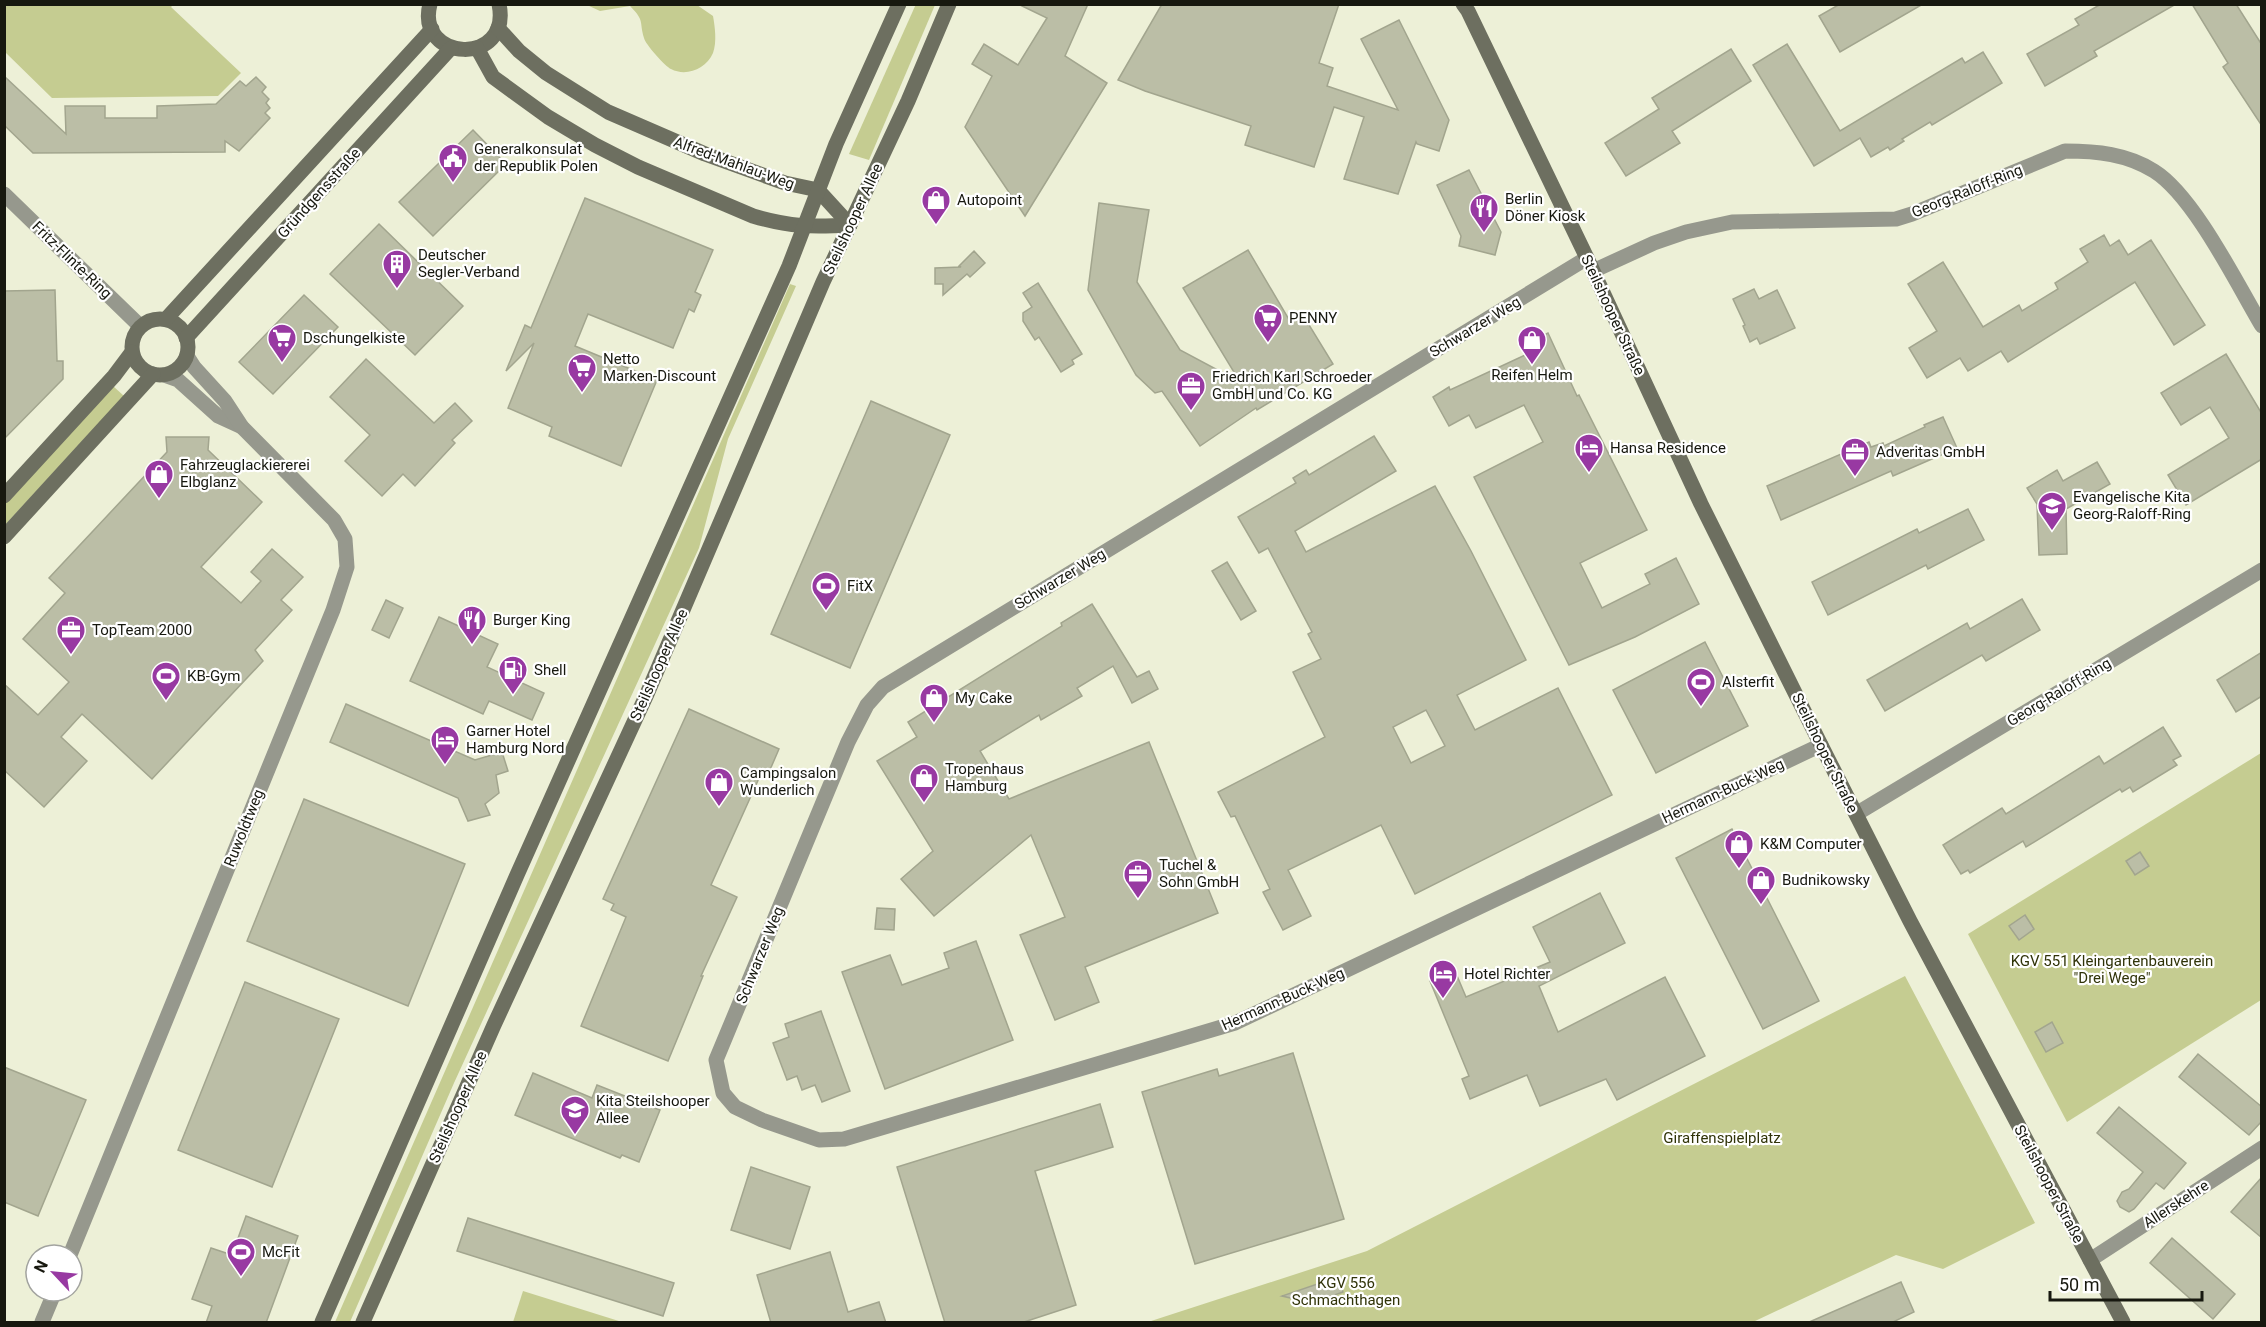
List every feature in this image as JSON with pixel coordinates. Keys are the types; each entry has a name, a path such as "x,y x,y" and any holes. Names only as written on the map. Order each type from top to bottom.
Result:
{"street":[{"path":"430,4 429,19 438,39 451,48 468,51 488,42 498,28 501,15 499,4"},
{"path":"322,1323 483,951 789,266 836,144 899,4"},
{"name":"Steilshooper Allee","path":"363,1323 494,1025 647,694 823,282 908,101 949,4"},
{"name":"Steilshooper Straße","path":"1466,7 1590,265 1701,504 1821,745 1916,932 2123,1323"},
{"name":"Alfred-Mahlau-Weg","path":"498,28 519,51 546,73 608,112 705,154 785,183 818,190"},
{"name":"Gründgensstraße","path":"166,319 432,29"},
{"name":"Gründgensstraße","path":"186,338 451,48"},
{"path":"477,48 493,77 548,117 595,146 638,167 753,216 804,227 850,225"},
{"name":"Georg-Raloff-Ring","path":"1590,265 1686,232 1732,222 1896,219 2065,151 2089,151 2123,157 2146,166 2164,178 2190,208 2216,246 2262,326"},
{"path":"818,190 850,225"},
{"name":"Fritz-Flinte-Ring","path":"4,194 140,326"},
{"name":"Schwarzer Weg","path":"716,1059 848,742 867,705 883,687 1590,265"},
{"path":"4,537 158,375 180,367 187,356 189,345 186,334 178,324 166,319 152,319 140,326 134,335 132,352 137,364 142,369 158,375"},
{"path":"4,496 114,376 132,352"},
{"name":"Ruwoldtweg","path":"75,1243 333,610 347,567 345,539 334,520 242,427 225,401 187,356"},
{"name":"Ruwoldtweg","path":"158,375 178,380 218,416 242,427"},
{"name":"Georg-Raloff-Ring","path":"1856,814 2262,570"},
{"name":"Hermann-Buck-Weg","path":"716,1059 723,1094 735,1107 762,1120 819,1140 844,1139 1235,1023 1821,745"},
{"name":"Allerskehre","path":"2090,1260 2262,1148"},
{"path":"42,1323 50,1303"}],"green space":[{"path":"916,4 935,5 869,160 849,154"},
{"path":"4,5 173,5 171,7 241,73 218,96 52,98 5,52"},
{"path":"587,5 697,5 713,16 715,39 713,53 706,63 695,70 683,72 671,69 648,45 644,38 640,18 630,6 600,11"},
{"path":"790,284 796,286 728,439 699,548 454,1083 350,1322 335,1322"},
{"path":"113,386 124,396 5,525 4,504"},
{"name":"KGV 551 Kleingartenbauverein \"Drei Wege\"","path":"2261,753 2261,1000 2067,1122 1968,934"},
{"path":"1905,976 2035,1223 1943,1269 1896,1255 1753,1322 1148,1322 1367,1251"},
{"path":"523,1291 622,1322 513,1322"}],"building":[{"path":"1018,4 1088,4 1065,56 1107,83 1025,216 965,127 992,76 972,64 984,44 1018,65 1047,18"},
{"path":"1162,4 1339,4 1319,63 1333,68 1327,86 1398,110 1361,39 1399,20 1449,120 1439,151 1416,142 1398,194 1344,179 1364,117 1334,107 1314,167 1245,145 1251,126 1118,80"},
{"path":"1840,4 1923,4 1840,52 1819,16"},
{"path":"2101,4 2176,4 2094,51 2097,56 2045,86 2027,54 2079,25 2075,19"},
{"path":"2192,4 2236,4 2262,45 2262,126 2223,67 2228,63"},
{"path":"1787,44 1840,131 1962,58 1965,63 1983,52 2002,83 1932,125 1930,122 1902,139 1904,141 1890,150 1888,147 1871,157 1860,138 1814,166 1753,65"},
{"path":"1731,49 1751,81 1672,131 1680,143 1626,176 1605,143 1659,109 1652,98"},
{"path":"4,76 66,134 65,106 105,106 105,118 157,118 157,106 216,104 240,81 246,86 256,77 266,87 262,92 269,99 266,103 270,108 265,113 270,118 239,151 225,141 225,152 33,153 4,125"},
{"name":"Generalkonsulat der Republik Polen","path":"473,130 506,164 433,236 399,202"},
{"path":"1469,170 1501,232 1495,255 1459,246 1461,236 1437,185"},
{"path":"585,198 713,250 695,292 701,295 694,312 689,309 673,348 588,314 575,346 657,380 621,466 549,436 552,427 508,408 534,343 506,371 525,325 531,328"},
{"path":"1099,203 1149,210 1137,282 1180,350 1240,382 1183,288 1248,250 1291,323 1303,315 1333,364 1257,410 1256,408 1200,446 1162,391 1155,393 1136,375 1088,290"},
{"name":"Deutscher Segler-Verband","path":"379,224 463,306 415,355 330,274"},
{"path":"2104,235 2110,246 2119,240 2128,255 2151,240 2205,325 2174,345 2135,282 2008,362 2001,351 1968,371 1960,358 1927,378 1909,348 1937,331 1908,284 1943,262 1983,327 2019,305 2022,311 2058,289 2055,283 2088,262 2080,249"},
{"path":"974,251 985,263 970,277 967,274 943,295 943,284 935,284 935,268 961,267 959,266"},
{"path":"1038,283 1082,354 1072,360 1074,364 1061,372 1039,337 1035,340 1023,321 1023,313 1032,307 1023,293"},
{"path":"1754,289 1759,299 1777,290 1795,328 1760,344 1757,338 1750,342 1733,299"},
{"path":"55,290 57,361 63,361 63,379 4,439 4,291"},
{"path":"304,295 338,327 273,394 239,362"},
{"path":"1548,333 1577,396 1579,395 1647,530 1580,563 1602,608 1650,584 1645,574 1676,558 1699,604 1635,637 1569,665 1474,477 1543,442 1524,405 1476,428 1469,415 1449,426 1433,397 1449,387 1450,390 1538,349 1534,340"},
{"path":"2226,354 2262,414 2262,459 2186,505 2168,475 2229,438 2210,407 2181,425 2161,393"},
{"path":"366,359 434,423 455,403 472,421 452,440 455,443 415,486 403,474 382,496 345,461 370,435 330,397"},
{"path":"871,401 950,435 850,668 771,634"},
{"path":"1943,417 1957,448 1893,476 1891,471 1781,520 1767,486 1869,442 1871,447 1883,443 1884,446"},
{"path":"1374,436 1396,471 1295,531 1306,552 1435,486 1526,660 1457,695 1475,730 1558,688 1612,795 1415,894 1381,825 1288,870 1311,916 1283,930 1263,892 1270,889 1235,816 1231,817 1218,792 1325,737 1293,672 1321,659 1308,634 1312,632 1268,548 1259,553 1238,517 1296,483 1293,478 1306,470 1309,475","holes":["1426,710 1445,746 1411,763 1393,727"]},
{"path":"166,437 209,437 208,450 262,502 201,567 241,603 261,581 251,572 272,549 303,577 281,600 292,610 255,650 263,661 152,779 82,714 61,737 87,761 44,807 4,770 4,684 38,715 69,682 23,639 65,593 49,578 167,452"},
{"name":"Evangelische Kita Georg-Raloff-Ring","path":"2097,462 2110,484 2066,509 2067,554 2039,555 2037,504 2027,488 2057,470 2063,481"},
{"path":"1968,509 1984,540 1928,569 1926,565 1828,615 1812,582 1917,529 1919,533"},
{"path":"1227,562 1256,611 1241,620 1212,571"},
{"path":"2022,599 2040,630 1986,661 1982,655 1885,711 1867,680 1967,623 1970,629"},
{"path":"386,600 403,608 389,638 372,630"},
{"path":"1092,604 1137,677 1149,671 1158,689 1132,703 1113,666 1077,688 1082,696 1041,720 1039,715 980,751 1009,799 1149,742 1218,913 1085,967 1099,1002 1055,1020 1020,935 1065,917 1031,835 934,916 901,879 933,851 877,761 917,737 908,722 1062,626 1061,623"},
{"path":"439,617 498,644 487,667 544,693 532,720 489,701 483,714 410,681"},
{"path":"1705,642 1748,726 1656,773 1613,690"},
{"path":"2262,652 2262,696 2236,712 2217,680"},
{"name":"Garner Hotel Hamburg Nord","path":"346,704 475,760 502,752 508,771 496,775 499,793 485,804 490,815 468,821 458,798 330,742"},
{"path":"689,709 779,749 766,779 760,776 711,885 737,897 701,976 703,976 668,1061 581,1026 626,917 611,910 614,904 603,899"},
{"path":"2163,727 2181,756 2173,760 2177,765 2133,792 2130,787 2122,792 2120,789 2026,847 2023,841 1970,873 1968,870 1961,874 1943,845 2002,808 2006,814 2099,756 2104,764"},
{"path":"304,799 465,864 408,1006 247,941"},
{"path":"1732,829 1819,1001 1763,1029 1676,858"},
{"path":"2140,852 2149,866 2135,875 2126,861"},
{"path":"1600,893 1625,943 1539,986 1558,1032 1665,977 1705,1056 1617,1100 1606,1079 1540,1106 1527,1075 1470,1099 1462,1079 1469,1076 1430,981 1455,971 1466,997 1550,962 1533,927"},
{"path":"877,908 895,909 894,930 875,929"},
{"path":"2025,915 2034,929 2019,940 2009,926"},
{"path":"976,941 1013,1040 885,1089 842,972 890,955 902,985 949,968 944,953"},
{"path":"245,982 339,1019 272,1187 178,1150"},
{"path":"821,1011 850,1091 822,1102 815,1085 802,1090 797,1076 787,1080 773,1043 789,1037 785,1024"},
{"path":"2052,1022 2063,1043 2046,1052 2035,1032"},
{"path":"1293,1053 1344,1219 1195,1264 1142,1092 1217,1069 1219,1076"},
{"path":"2198,1054 2262,1107 2262,1121 2249,1135 2179,1077"},
{"path":"4,1067 86,1100 38,1216 4,1202"},
{"path":"533,1073 592,1098 597,1085 660,1110 639,1162 622,1155 620,1158 515,1115"},
{"path":"1100,1104 1113,1147 1035,1171 1076,1305 1021,1323 945,1323 897,1167"},
{"path":"2119,1107 2186,1163 2164,1189 2156,1183 2129,1212 2120,1207 2117,1201 2122,1192 2129,1189 2143,1172 2097,1133"},
{"path":"751,1167 810,1187 790,1249 731,1230"},
{"path":"2262,1177 2262,1238 2231,1212"},
{"name":"McFit","path":"246,1216 298,1236 266,1323 206,1323 212,1306 192,1299 211,1248 232,1255"},
{"path":"468,1218 674,1283 663,1316 457,1251"},
{"path":"2172,1238 2235,1294 2213,1319 2150,1263"},
{"path":"830,1252 848,1312 879,1302 886,1323 771,1323 757,1275"},
{"path":"1338,1277 1343,1292 1312,1303 1282,1296"},
{"path":"1901,1282 1914,1312 1891,1323 1807,1323"}],"place":[{"name":"Generalkonsulat der Republik Polen","path":"453,184"},
{"name":"Autopoint","path":"936,226"},
{"name":"Berlin Döner Kiosk","path":"1484,234"},
{"name":"Deutscher Segler-Verband","path":"397,290"},
{"name":"PENNY","path":"1268,344"},
{"name":"Dschungelkiste","path":"282,364"},
{"name":"Reifen Helm","path":"1532,366"},
{"name":"Netto Marken-Discount","path":"582,394"},
{"name":"Friedrich Karl Schroeder GmbH und Co. KG","path":"1191,412"},
{"name":"Hansa Residence","path":"1589,474"},
{"name":"Adveritas GmbH","path":"1855,478"},
{"name":"Fahrzeuglackiererei Elbglanz","path":"159,500"},
{"name":"Evangelische Kita Georg-Raloff-Ring","path":"2052,532"},
{"name":"FitX","path":"826,612"},
{"name":"Burger King","path":"472,646"},
{"name":"TopTeam 2000","path":"71,656"},
{"name":"Shell","path":"513,696"},
{"name":"KB-Gym","path":"166,702"},
{"name":"Alsterfit","path":"1701,708"},
{"name":"My Cake","path":"934,724"},
{"name":"Garner Hotel Hamburg Nord","path":"445,766"},
{"name":"Tropenhaus Hamburg","path":"924,804"},
{"name":"Campingsalon Wunderlich","path":"719,808"},
{"name":"K&M Computer","path":"1739,870"},
{"name":"Tuchel & Sohn GmbH","path":"1138,900"},
{"name":"Budnikowsky","path":"1761,906"},
{"name":"Hotel Richter","path":"1443,1000"},
{"name":"Kita Steilshooper Allee","path":"575,1136"},
{"name":"McFit","path":"241,1278"}],"park label":[{"name":"Giraffenspielplatz","path":"1722,1138"},
{"name":"KGV 556 Schmachthagen","path":"1346,1292"}]}
